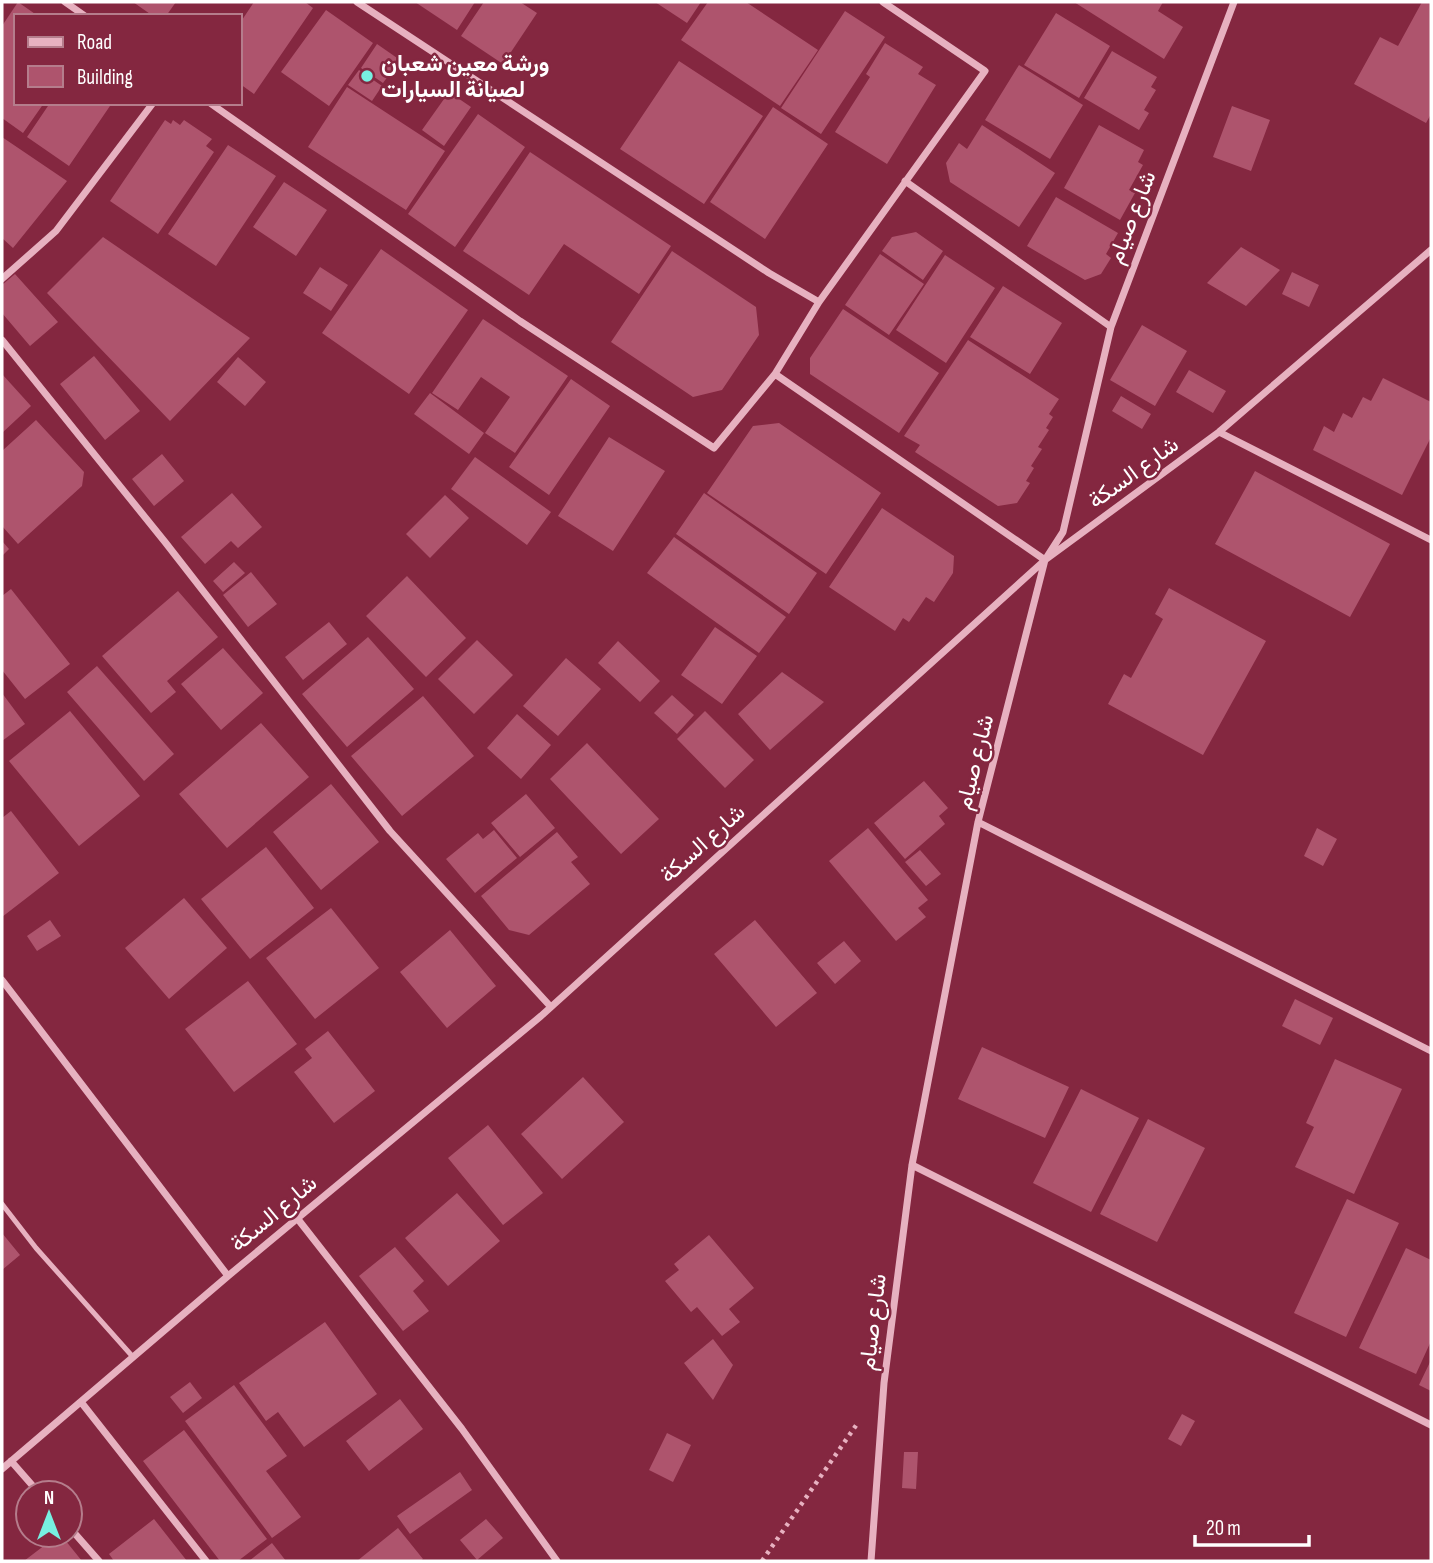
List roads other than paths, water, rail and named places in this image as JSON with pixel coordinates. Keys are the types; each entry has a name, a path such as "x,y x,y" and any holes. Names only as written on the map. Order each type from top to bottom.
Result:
{"street":[{"path":"65,2 82,14"},
{"path":"357,2 746,258 819,302"},
{"path":"214,105 520,321 714,448 775,374 819,302 985,71 883,2"},
{"name":"شارع صيام","path":"871,1561 884,1383 912,1165 978,822 1045,560 1063,532 1111,327 1234,2"},
{"path":"2,279 56,231 151,105"},
{"path":"905,181 1111,327"},
{"name":"شارع السكة","path":"2,1469 550,1006 1045,560 1219,432 1430,253"},
{"path":"2,340 165,542 390,831 550,1006"},
{"path":"775,374 1045,560"},
{"path":"1219,432 1431,540"},
{"path":"978,822 1431,1051"},
{"path":"2,980 228,1276"},
{"path":"912,1165 1431,1425"},
{"path":"297,1218 462,1429 557,1561"},
{"path":"80,1402 206,1561"},
{"path":"11,1461 27,1479"},
{"path":"84,1544 99,1561"}],"lane":[{"path":"2,1204 36,1248 133,1357"}],"place":[{"name":"ورشة معين شعبان لصيانة السيارات","path":"367,76"}]}
